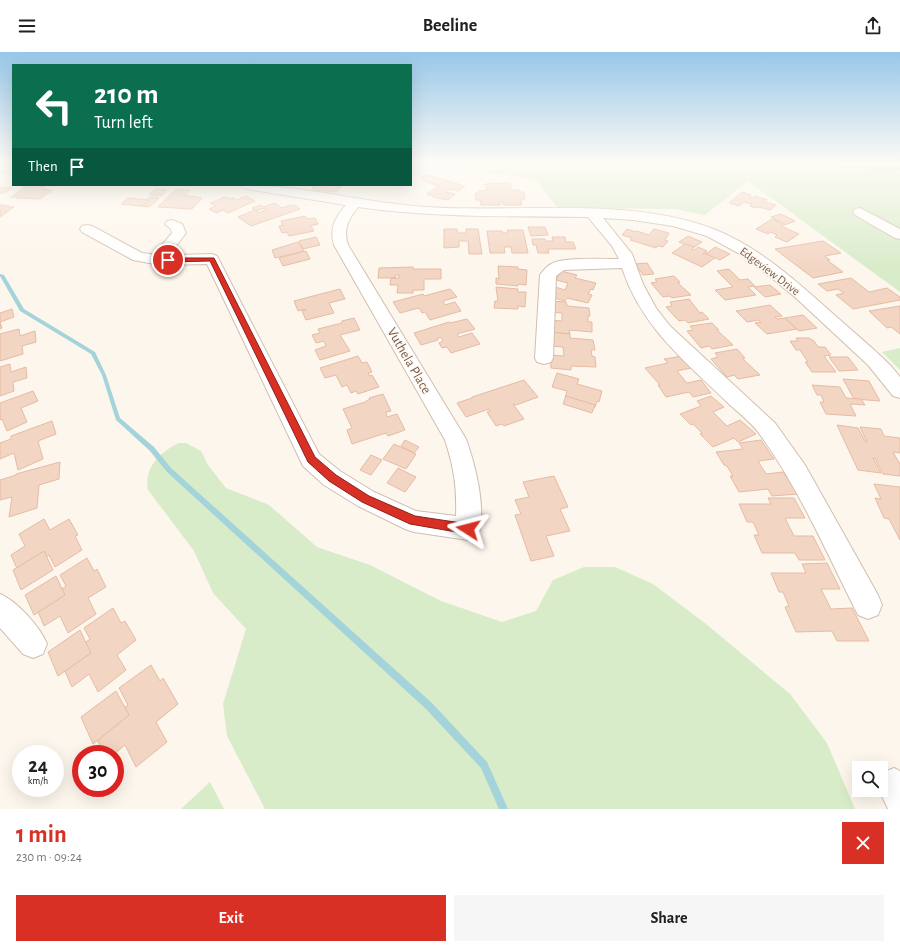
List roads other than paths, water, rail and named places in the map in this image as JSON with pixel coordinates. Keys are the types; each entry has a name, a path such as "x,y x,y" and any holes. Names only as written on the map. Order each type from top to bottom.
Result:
{"street":[{"name":"Edgeview Drive","path":"327,198 423,211 470,213 591,213 648,217 685,225 729,241 752,254 813,305 898,384"},
{"name":"Vuthela Place","path":"168,260 212,259 311,460 332,478 366,499 414,521 468,529 468,491 464,465 455,439 341,245 338,236 338,227 355,203"},
{"path":"860,212 900,235"},
{"path":"591,213 625,254 635,284 649,310 664,330 768,429 798,472 868,605"},
{"path":"87,229 138,257 168,260 165,252 166,248 179,233 177,227 172,224"},
{"path":"544,358 548,275 551,271 562,265 627,263"},
{"path":"0,608 33,644"}],"waterway":[{"path":"0,275 2,275 22,310 93,353 104,375 118,419 152,449 169,470 429,706 484,765 504,809"}]}
